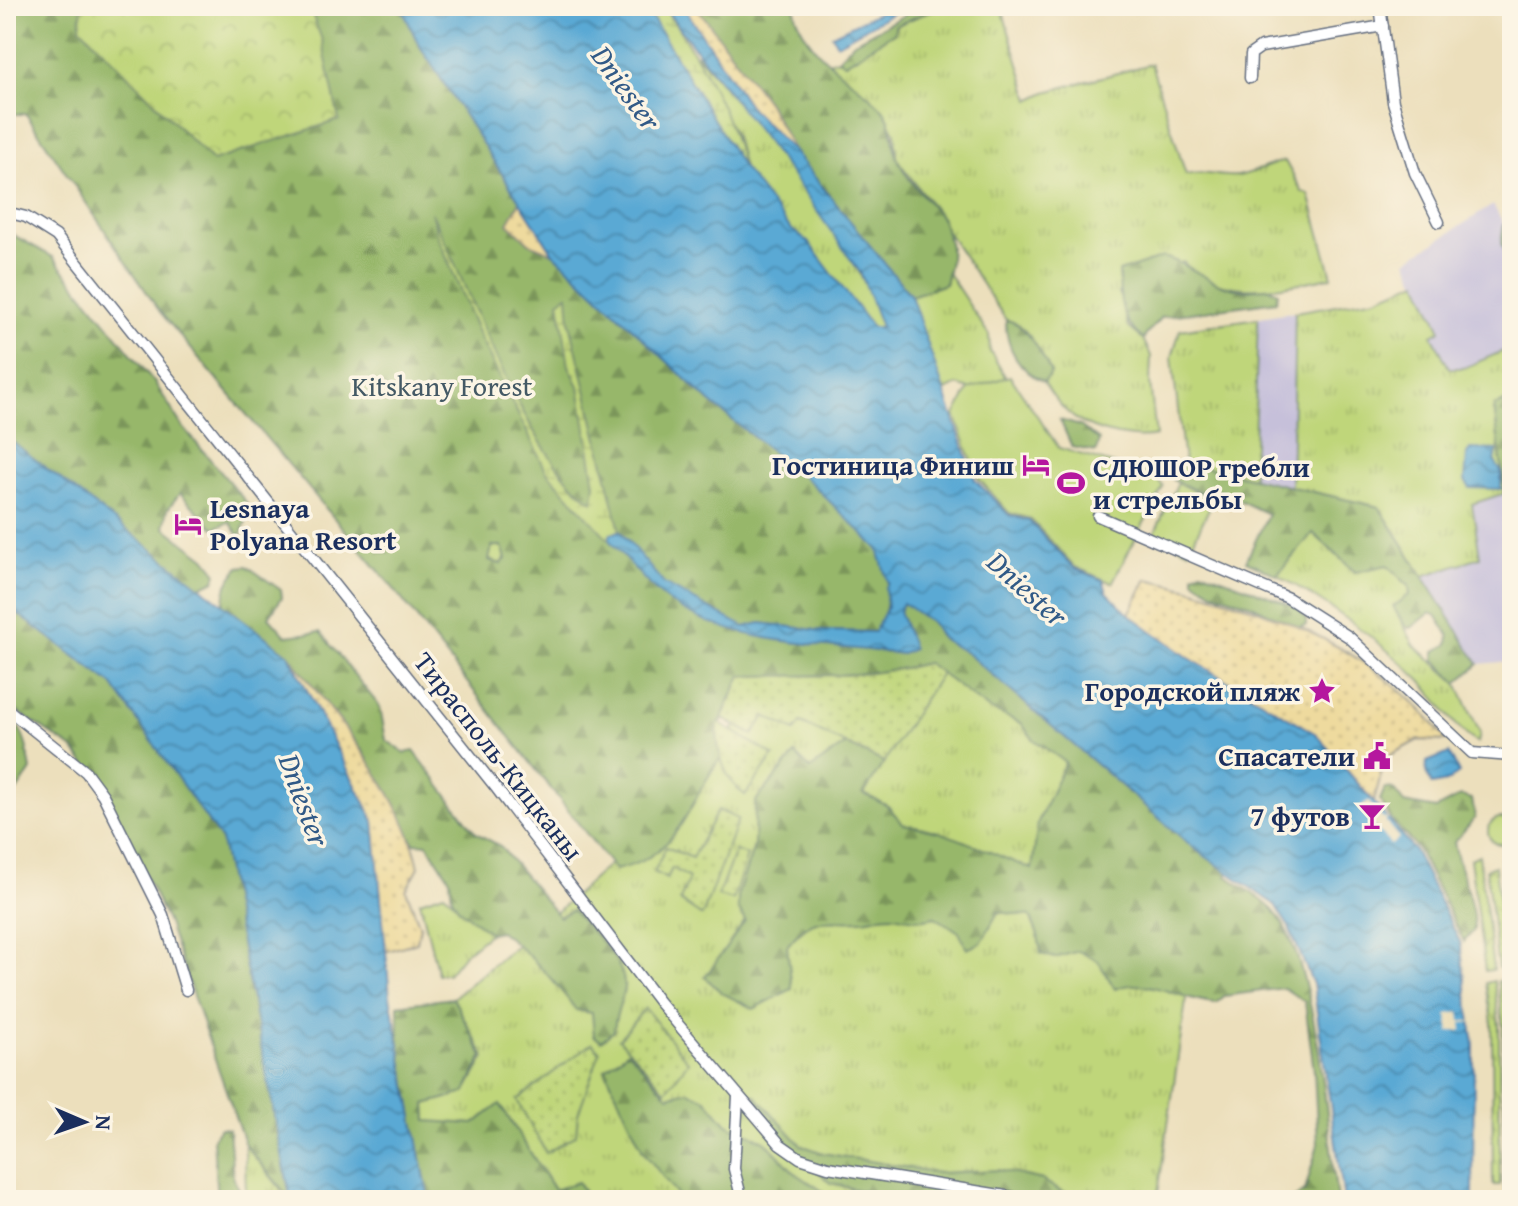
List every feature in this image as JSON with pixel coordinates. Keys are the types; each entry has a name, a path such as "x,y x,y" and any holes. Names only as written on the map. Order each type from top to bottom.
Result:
{"street":[{"path":"1380,6 1393,102 1415,173 1439,222"},
{"path":"1250,78 1251,54 1261,47 1383,26"},
{"name":"Тирасполь-Кицканы","path":"6,212 26,217 56,236 497,789 659,1002 780,1144 807,1161 1031,1200"},
{"path":"1098,516 1288,598 1367,652 1472,753 1512,756"},
{"path":"6,708 86,772 103,795 163,915 186,990"},
{"path":"738,1096 734,1169 742,1200"}],"shaded area":[{"path":"1493,205 1504,224 1501,243 1512,274 1512,400 1494,406 1512,552 1512,661 1479,664 1379,507 1184,462 1172,357 1180,330 1376,298 1417,282 1407,260"}],"green space":[{"name":"Kitskany Forest","path":"6,6 401,6 418,43 520,202 509,223 529,243 553,253 710,402 811,483 879,549 886,569 888,592 884,614 874,632 823,631 761,623 744,627 902,654 906,629 899,611 904,602 933,624 941,638 968,654 1195,849 1230,871 1227,876 1272,909 1287,932 1310,1004 1337,1200 1291,1200 1305,1191 1318,1144 1314,1071 1305,1002 1284,988 1224,996 1217,1003 1140,985 1115,989 1098,961 1079,951 1055,958 1041,954 1038,935 1030,916 998,912 981,943 967,949 959,932 935,917 918,919 891,915 863,920 819,921 805,928 787,946 792,989 754,1009 722,993 705,977 745,921 738,909 738,894 754,846 755,802 795,754 810,769 846,744 884,762 864,794 888,806 903,824 952,837 1032,869 1038,822 1065,762 1033,739 1021,723 987,708 927,663 858,674 741,676 720,724 722,756 680,826 655,853 615,870 389,583 160,312 26,114 6,114","holes":["492,546 502,546 506,559 501,564 489,560"]},
{"path":"82,6 309,6 322,40 339,120 212,161 80,27"},
{"path":"645,6 663,6 688,43 721,105 743,168"},
{"path":"696,6 794,6 799,23 817,51 869,95 886,114 902,167 942,219 950,251 945,284 911,296 794,152 768,103"},
{"path":"921,6 941,6 895,26 895,32 845,63 838,59 854,42"},
{"path":"942,6 1001,6 1030,100 1046,92 1151,64 1186,175 1240,175 1285,161 1302,192 1309,194 1332,277 1274,287 1234,287 1199,275 1183,262 1119,292 1128,327 1143,339 1151,356 1150,383 1156,436 1142,438 1105,432 1083,424 1058,403 1044,382 1051,373 1032,341 1014,322 1006,320 946,230 942,219 897,159 895,132 881,108 834,70 830,61 838,59 845,63 895,32 895,26"},
{"path":"696,53 831,227 873,300 881,327 872,327 808,242 791,229 743,168 735,136 713,96"},
{"path":"431,212 522,411 569,480 593,502 595,484 579,386 569,366 559,301 568,295 570,323 620,531 610,534 610,541 547,472 481,340 438,237"},
{"path":"1504,224 1512,229 1512,274 1501,243"},
{"path":"6,231 53,257 155,383 182,426 246,502 250,510 240,537 230,522 214,528 180,493 168,509 164,527 205,558 217,573 215,580 200,587 6,437"},
{"path":"1163,257 1231,288 1273,290 1278,292 1276,301 1161,317 1143,339 1130,325 1123,309 1119,272"},
{"path":"948,273 989,335 990,351 1006,378 969,389 957,385 944,392 911,296 945,284"},
{"path":"1418,281 1441,330 1432,335 1449,368 1464,368 1503,351 1512,378 1512,399 1494,406 1505,493 1472,504 1480,557 1423,576 1379,507 1291,487 1295,312 1376,298"},
{"path":"1258,318 1253,478 1184,462 1172,357 1180,330"},
{"path":"1006,320 1021,327 1039,350 1051,373 1044,382 1021,365 1011,349"},
{"name":"СДЮШОР гребли и стрельбы","path":"1010,376 1059,448 1156,477 1163,487 1112,583 1075,567 1030,519 1009,513 978,478 955,415 969,389"},
{"path":"1512,400 1512,494 1505,493 1494,406"},
{"path":"1060,420 1080,426 1099,440 1096,452 1072,447"},
{"path":"1184,462 1379,507 1479,664 1457,683 1434,659 1435,652 1448,644 1449,636 1436,615 1430,613 1411,628 1406,627 1393,607 1410,594 1409,586 1387,565 1355,572 1313,533 1277,575 1246,561 1268,514 1220,491 1199,492 1173,480"},
{"path":"1178,483 1213,500 1189,551 1154,534"},
{"path":"1313,533 1355,572 1387,565 1409,586 1410,594 1394,607 1414,645 1457,683 1480,733 1478,743 1461,730 1420,680 1387,650 1334,610 1277,575"},
{"path":"497,546 506,555 497,564 488,555"},
{"path":"247,566 281,590 282,597 269,617 286,636 320,632 380,707 386,740 405,753 414,751 476,833 500,846 559,917 572,910 613,956 623,977 624,988 614,1031 601,1041 594,1036 592,1013 576,1010 541,968 500,931 490,933 459,909 452,898 450,879 427,844 414,843 364,753 289,655 223,605 227,584 239,567"},
{"path":"1201,570 1297,607 1306,619 1306,625 1297,628 1252,605 1213,592 1194,580 1194,574"},
{"path":"6,605 112,684 221,840 291,1200 245,1145 167,921 100,782 72,748 6,704"},
{"path":"746,634 913,649 1079,746 1183,972 1186,1001 1157,1200 565,1200 554,1190 500,1105 474,1124 427,1122 426,1104 465,1093 485,1057 453,998 560,909 707,776 763,675"},
{"path":"927,663 941,673 884,762 801,723 795,731 765,716 753,735 722,718 741,676 858,674"},
{"path":"6,716 22,733 31,770 13,796 6,796"},
{"path":"718,722 774,756 745,795 731,780 722,762"},
{"path":"1385,788 1393,789 1404,803 1436,809 1461,796 1472,799 1475,818 1454,842 1473,919 1474,930 1464,942 1417,848 1393,822 1380,800"},
{"path":"718,810 738,819 702,916 680,901 689,878 672,868 667,879 654,872 666,847 692,858"},
{"path":"1501,818 1510,822 1514,831 1510,840 1501,844 1492,840 1488,831 1492,822"},
{"path":"735,851 747,855 733,900 718,896"},
{"path":"1479,855 1493,970 1485,971 1470,859"},
{"path":"1512,860 1512,956 1502,861"},
{"path":"1495,866 1507,967 1498,968 1486,869"},
{"path":"444,893 490,933 464,954 448,974 438,974 420,901"},
{"path":"1509,979 1512,1138 1505,1138 1503,1026 1498,981"},
{"path":"1494,981 1499,1026 1500,1185 1493,1185 1492,1023 1486,983"},
{"path":"453,998 483,1056 465,1093 426,1104 427,1121 474,1124 500,1104 554,1190 578,1182 588,1200 429,1200 399,1043 398,1005"},
{"path":"645,1008 688,1062 666,1091 619,1039"},
{"path":"592,1043 600,1052 578,1114 576,1135 546,1153 517,1100"},
{"path":"628,1051 668,1096 689,1091 706,1099 727,1124 765,1141 794,1172 836,1200 681,1200 643,1151 605,1069"},
{"path":"755,1095 801,1145 823,1153 939,1173 998,1170 1043,1180 1060,1191 1078,1196 1114,1200 897,1200 831,1183 775,1132 754,1107"},
{"path":"220,1128 229,1129 233,1178 245,1200 217,1200 213,1138"},
{"path":"245,1145 290,1200 246,1200"},
{"path":"1505,1146 1512,1146 1512,1187 1504,1186"}],"sand":[{"path":"683,6 696,6 768,103 794,152 752,110"},
{"path":"520,202 553,253 529,243 508,223"},
{"name":"Городской пляж","path":"1147,579 1231,601 1272,616 1351,654 1419,708 1447,741 1418,740 1385,758 1374,802 1316,734 1189,658 1129,614"},
{"path":"289,655 365,756 399,811 419,867 406,890 420,926 417,942 385,952 374,821"}],"water":[{"name":"Dniester","path":"401,6 645,6 743,168 791,229 808,242 872,327 881,327 861,274 790,173 663,6 683,6 752,110 794,152 911,296 975,480 1009,515 1029,521 1074,568 1103,580 1107,592 1129,614 1189,658 1316,734 1414,850 1460,942 1474,1045 1473,1200 1344,1200 1313,984 1289,927 1275,905 1195,849 968,654 941,638 933,624 903,603 899,611 913,649 902,654 752,635 723,627 670,602 610,541 610,534 620,531 664,584 744,627 761,623 823,631 874,632 887,608 885,588 888,583 878,549 811,483 710,402 553,253 418,43"},
{"path":"892,6 905,6 837,44 832,35"},
{"name":"Dniester","path":"6,437 289,655 374,821 390,997 429,1200 291,1200 221,840 112,684 6,605"},
{"path":"1470,449 1497,450 1495,462 1501,471 1501,489 1470,488 1465,481"},
{"path":"1449,753 1459,773 1446,782 1432,785 1426,772 1427,762"}],"pier":[{"path":"1368,801 1383,819 1389,818 1385,821 1399,838 1391,845 1359,809"},
{"path":"1460,1012 1461,1020 1475,1022 1462,1023 1463,1030 1450,1032 1447,1014"}],"place":[{"name":"Гостиница Финиш","path":"1036,465"},
{"name":"СДЮШОР гребли и стрельбы","path":"1071,483"},
{"name":"Lesnaya Polyana Resort","path":"188,524"},
{"name":"Городской пляж","path":"1322,691"},
{"name":"Спасатели","path":"1377,756"},
{"name":"7 футов","path":"1372,816"}]}
